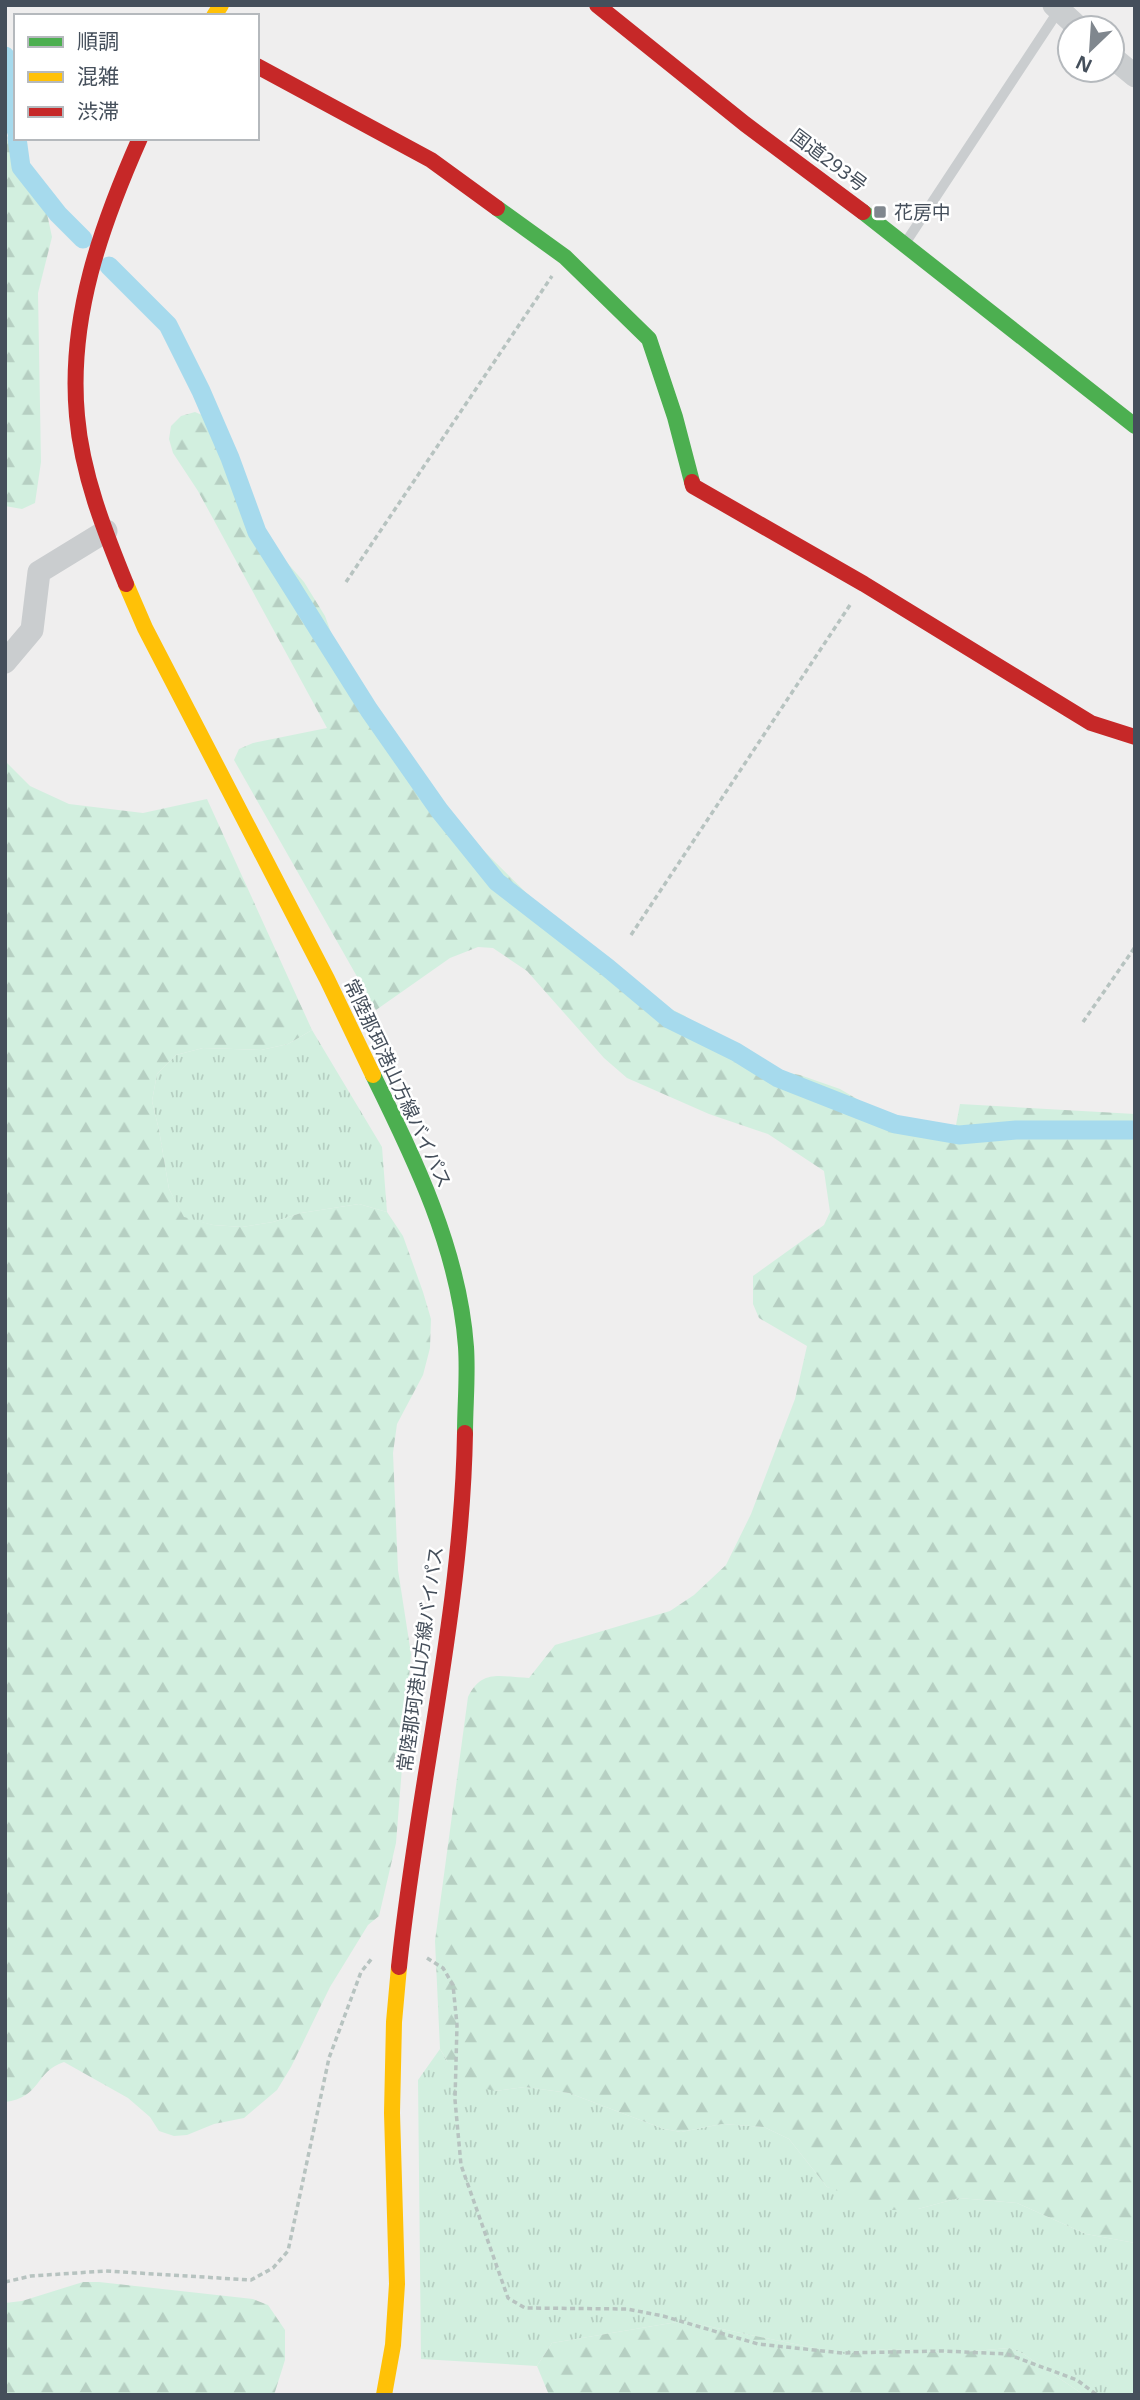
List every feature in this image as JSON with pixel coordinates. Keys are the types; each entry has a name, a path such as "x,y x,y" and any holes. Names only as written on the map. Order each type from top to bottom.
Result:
{"main road":[{"name":"国道293号","path":"597,5 745,124 905,244 1135,426"},
{"path":"259,67 431,160 565,257 649,339 675,417 693,486 864,584 1091,723 1135,737"},
{"name":"常陸那珂港山方線バイパス","path":"139,140 123,175 99,242 84,299 77,357 77,415 88,472 106,531 145,628 327,979 418,1167 441,1230 457,1292 466,1347 464,1482 453,1583 401,1950 394,2022 392,2113 397,2284 393,2345 384,2395"}],"street":[{"path":"5,662 32,630 39,572 106,531"}],"lane":[{"path":"905,244 1056,8"}],"path":[{"path":"346,582 565,257"},
{"path":"631,936 864,584"},
{"path":"1083,1022 1135,947"},
{"path":"5,2282 30,2276 106,2271 251,2280 273,2268 288,2250 329,2057 361,1972 375,1955 401,1950 424,1956 443,1968 453,1985 457,2025 455,2100 461,2165 508,2298 525,2308 627,2309 663,2316 758,2344 842,2353 943,2351 1007,2354 1077,2380 1097,2395"}],"green space":[{"path":"5,137 26,167 46,209 52,237 38,293 41,462 35,503 22,509 5,506"},
{"path":"195,412 209,418 228,442 243,470 269,542 304,582 325,616 360,712 370,726 415,766 483,850 588,954 607,977 685,1016 741,1064 800,1075 840,1089 879,1112 937,1128 956,1125 960,1104 1135,1114 1135,2243 1086,2234 1017,2203 959,2198 918,2209 891,2210 827,2187 789,2139 764,2127 722,2124 681,2132 664,2129 569,2093 525,2087 495,2091 482,2088 455,2074 440,2049 435,1941 468,1697 473,1688 486,1678 529,1678 555,1645 670,1611 694,1595 726,1565 751,1514 795,1399 807,1346 759,1318 753,1304 753,1276 824,1225 830,1212 824,1171 768,1134 709,1114 627,1078 604,1058 527,971 493,948 478,947 450,958 376,1010 234,760 239,749 253,743 327,728 198,491 173,453 169,439 171,426 181,416"},
{"path":"5,761 30,786 69,804 143,813 207,799 312,1030 288,1044 261,1050 203,1048 176,1055 157,1074 152,1101 169,1189 184,1217 213,1225 242,1227 273,1222 301,1213 359,1204 387,1212 403,1236 431,1319 430,1348 423,1375 397,1424 393,1453 398,1570 411,1654 396,1843 379,1916 368,1925 330,1987 277,2090 244,2118 214,2124 187,2135 174,2136 159,2131 150,2117 128,2098 64,2062 48,2071 25,2095 5,2102"},
{"path":"312,1030 382,1147 387,1212 359,1204 301,1213 273,1222 242,1227 213,1225 184,1218 169,1189 152,1101 157,1074 176,1055 203,1048 261,1050 288,1044"},
{"path":"440,2049 447,2061 495,2091 525,2087 569,2093 664,2129 681,2132 722,2124 764,2127 789,2139 827,2187 918,2209 959,2198 1017,2203 1086,2234 1135,2243 1135,2395 1084,2395 1022,2353 1009,2348 951,2353 886,2349 843,2354 683,2321 552,2343 537,2366 421,2359 418,2080"},
{"path":"83,2282 253,2299 268,2305 285,2330 285,2360 274,2395 5,2395 5,2303 22,2301"},
{"path":"683,2321 843,2354 886,2349 951,2353 1009,2348 1022,2353 1084,2395 549,2395 537,2366 552,2343"}],"waterway":[{"path":"5,56 14,117"},
{"path":"17,140 21,167 58,214 83,239"},
{"path":"109,266 168,325 230,458 257,532 369,710 439,810 497,882 669,1019 736,1052 778,1078 895,1124 959,1135 1016,1130 1135,1130"}],"traffic: fast":[{"path":"497,208 565,257 649,339 675,417 692,482"},
{"path":"863,212 1135,426"},
{"path":"373,1075 433,1206 454,1276 466,1347 465,1433"}],"traffic: slow":[{"path":"215,14 221,5"},
{"path":"126,584 145,628 327,979 373,1075"},
{"path":"384,2395 393,2345 397,2284 392,2113 394,2022 399,1967"}],"traffic: jam":[{"path":"597,5 745,124 863,212"},
{"path":"259,67 431,160 497,208"},
{"path":"126,584 89,480 77,416 76,380 78,344 90,273 112,205 139,140"},
{"path":"692,482 693,486 864,584 1091,723 1135,737"},
{"path":"399,1967 416,1834 448,1634 462,1500 465,1433"}],"place":[{"name":"花房中","path":"880,212"}]}
